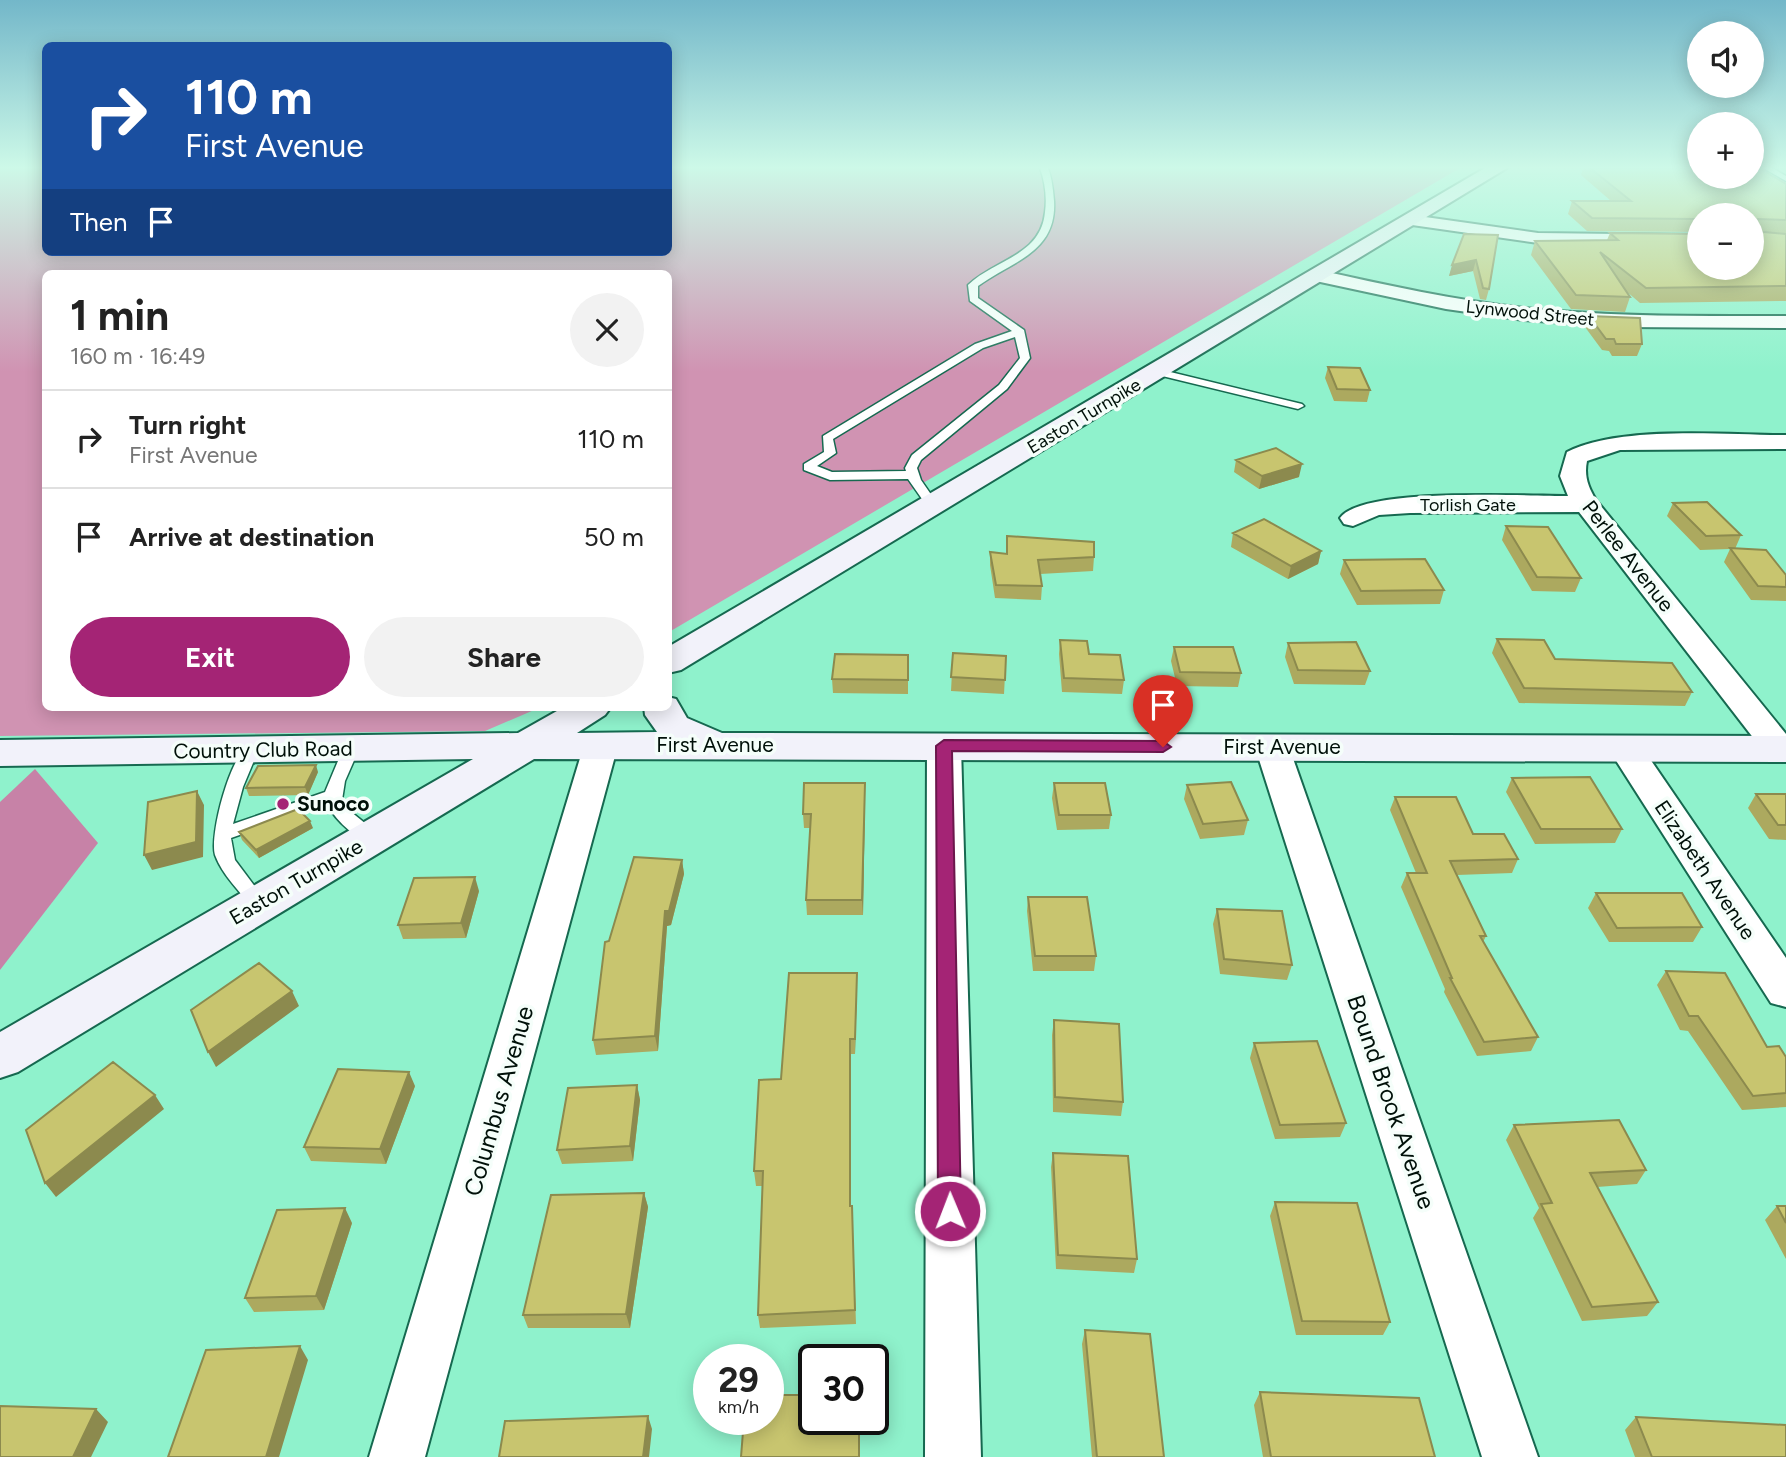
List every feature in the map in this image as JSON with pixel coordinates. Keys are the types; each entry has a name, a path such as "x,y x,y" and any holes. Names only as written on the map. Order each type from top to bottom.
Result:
{"main road":[{"name":"Easton Turnpike","path":"683,654 1384,236"},
{"path":"672,679 683,654"},
{"path":"664,711 669,723 680,732 715,744"},
{"name":"First Avenue","path":"526,746 596,726 715,744 1783,749"},
{"name":"Easton Turnpike","path":"0,1057 526,746"},
{"name":"Country Club Road","path":"0,753 526,746"}],"street":[{"path":"1524,236 1687,240"},
{"name":"Lynwood Street","path":"1318,276 1422,299 1524,314 1643,322 1786,322"},
{"name":"Perlee Avenue","path":"1783,749 1586,505 1573,484 1572,469 1576,457 1594,448 1644,442 1786,442"},
{"name":"Torlish Gate","path":"1353,518 1374,508 1410,505 1586,505"},
{"name":"Columbus Avenue","path":"397,1457 596,726"},
{"path":"944,746 953,1457"},
{"name":"Bound Brook Avenue","path":"1272,747 1510,1457"},
{"name":"Elizabeth Avenue","path":"1625,748 1786,991"}],"lane":[{"path":"933,506 913,475 911,468 916,458 1003,387 1025,358 1024,338 1020,332 979,306 973,299 974,285 1032,249 1044,236"},
{"path":"913,475 830,475 808,467 830,453 827,438 979,346 1020,332"},
{"path":"1158,372 1298,406"},
{"path":"351,749 331,796 334,808 371,838"},
{"path":"250,751 238,775 223,834 224,854 259,904"},
{"path":"223,834 331,796"}],"shaded area":[{"path":"0,236 42,236 42,256 672,256 672,236 1344,236 672,630 672,270 42,270 42,711 532,711 485,731 0,736"},
{"path":"35,769 98,843 0,970 0,802"}],"building":[{"path":"1463,236 1498,236 1489,289 1483,288 1476,260 1452,265"},
{"path":"1613,236 1687,236 1687,280 1764,280 1764,236 1786,236 1786,286 1646,288 1600,252 1630,297 1576,295 1535,241 1618,240"},
{"path":"1589,316 1640,318 1642,344 1616,344 1614,339 1606,339"},
{"path":"1328,367 1360,368 1370,390 1337,389"},
{"path":"1276,448 1302,464 1262,476 1236,460"},
{"path":"1707,502 1741,535 1706,536 1673,503"},
{"path":"1264,519 1321,551 1291,566 1233,533"},
{"path":"1506,526 1548,527 1581,578 1537,577"},
{"path":"1007,536 1094,542 1094,557 1038,560 1042,586 996,585 990,552 1007,554"},
{"path":"1730,548 1766,550 1786,575 1786,587 1758,586"},
{"path":"1425,559 1444,590 1361,591 1344,560"},
{"path":"1497,639 1544,640 1555,659 1672,663 1692,692 1524,688"},
{"path":"1060,640 1087,641 1089,654 1120,655 1124,680 1064,678"},
{"path":"1356,642 1370,671 1298,670 1288,643"},
{"path":"1174,647 1233,647 1241,673 1180,672"},
{"path":"953,653 1006,656 1005,680 951,677"},
{"path":"835,654 908,655 908,680 832,679"},
{"path":"316,765 305,787 246,788 258,766"},
{"path":"1590,777 1622,829 1541,829 1512,778"},
{"path":"1231,782 1248,820 1203,824 1187,785"},
{"path":"804,783 865,783 862,900 806,900 811,814 803,814"},
{"path":"1054,783 1105,783 1111,815 1059,815"},
{"path":"197,791 196,842 144,855 148,802"},
{"path":"1756,794 1786,794 1786,825 1778,825"},
{"path":"1395,797 1456,797 1473,834 1504,834 1518,859 1450,861 1486,936 1480,936 1538,1037 1484,1042 1450,978 1407,873 1427,873"},
{"path":"298,809 310,821 256,850 239,832"},
{"path":"634,857 682,860 669,911 665,911 655,1036 593,1040 605,942 609,941"},
{"path":"475,877 461,923 398,925 414,878"},
{"path":"1596,893 1682,893 1702,927 1617,928"},
{"path":"1028,897 1087,897 1096,956 1035,956"},
{"path":"1217,909 1282,911 1292,965 1224,959"},
{"path":"259,963 292,991 208,1052 191,1010"},
{"path":"1666,971 1725,973 1767,1047 1779,1046 1786,1057 1786,1093 1753,1096 1698,1016 1689,1016"},
{"path":"789,973 857,973 855,1039 850,1039 850,1206 855,1310 758,1315 763,1171 754,1171 759,1080 781,1079"},
{"path":"1054,1020 1119,1024 1123,1102 1055,1097"},
{"path":"1317,1041 1346,1123 1280,1125 1254,1043"},
{"path":"113,1062 155,1095 45,1183 26,1130"},
{"path":"338,1069 409,1072 380,1149 304,1147"},
{"path":"637,1085 630,1146 557,1150 568,1088"},
{"path":"1619,1120 1646,1170 1590,1173 1658,1302 1592,1307 1541,1204 1552,1203 1514,1125"},
{"path":"1053,1153 1128,1156 1137,1259 1058,1255"},
{"path":"644,1193 626,1314 523,1315 551,1195"},
{"path":"1275,1202 1357,1203 1390,1322 1302,1321"},
{"path":"1777,1206 1786,1206 1786,1223"},
{"path":"345,1208 316,1296 245,1298 277,1210"},
{"path":"1085,1330 1150,1334 1164,1457 1097,1457"},
{"path":"300,1346 266,1457 168,1457 206,1350"},
{"path":"1260,1392 1419,1398 1435,1457 1271,1457"},
{"path":"784,1395 798,1395 798,1435 859,1435 859,1457 741,1457 743,1435 784,1435"},
{"path":"0,1406 96,1409 73,1457 0,1457"},
{"path":"648,1416 643,1457 499,1457 505,1421"},
{"path":"1636,1417 1786,1425 1786,1457 1652,1457"}],"place":[{"name":"Sunoco","path":"283,804"}],"route":[{"path":"950,1211 944,746 1163,747"}]}
